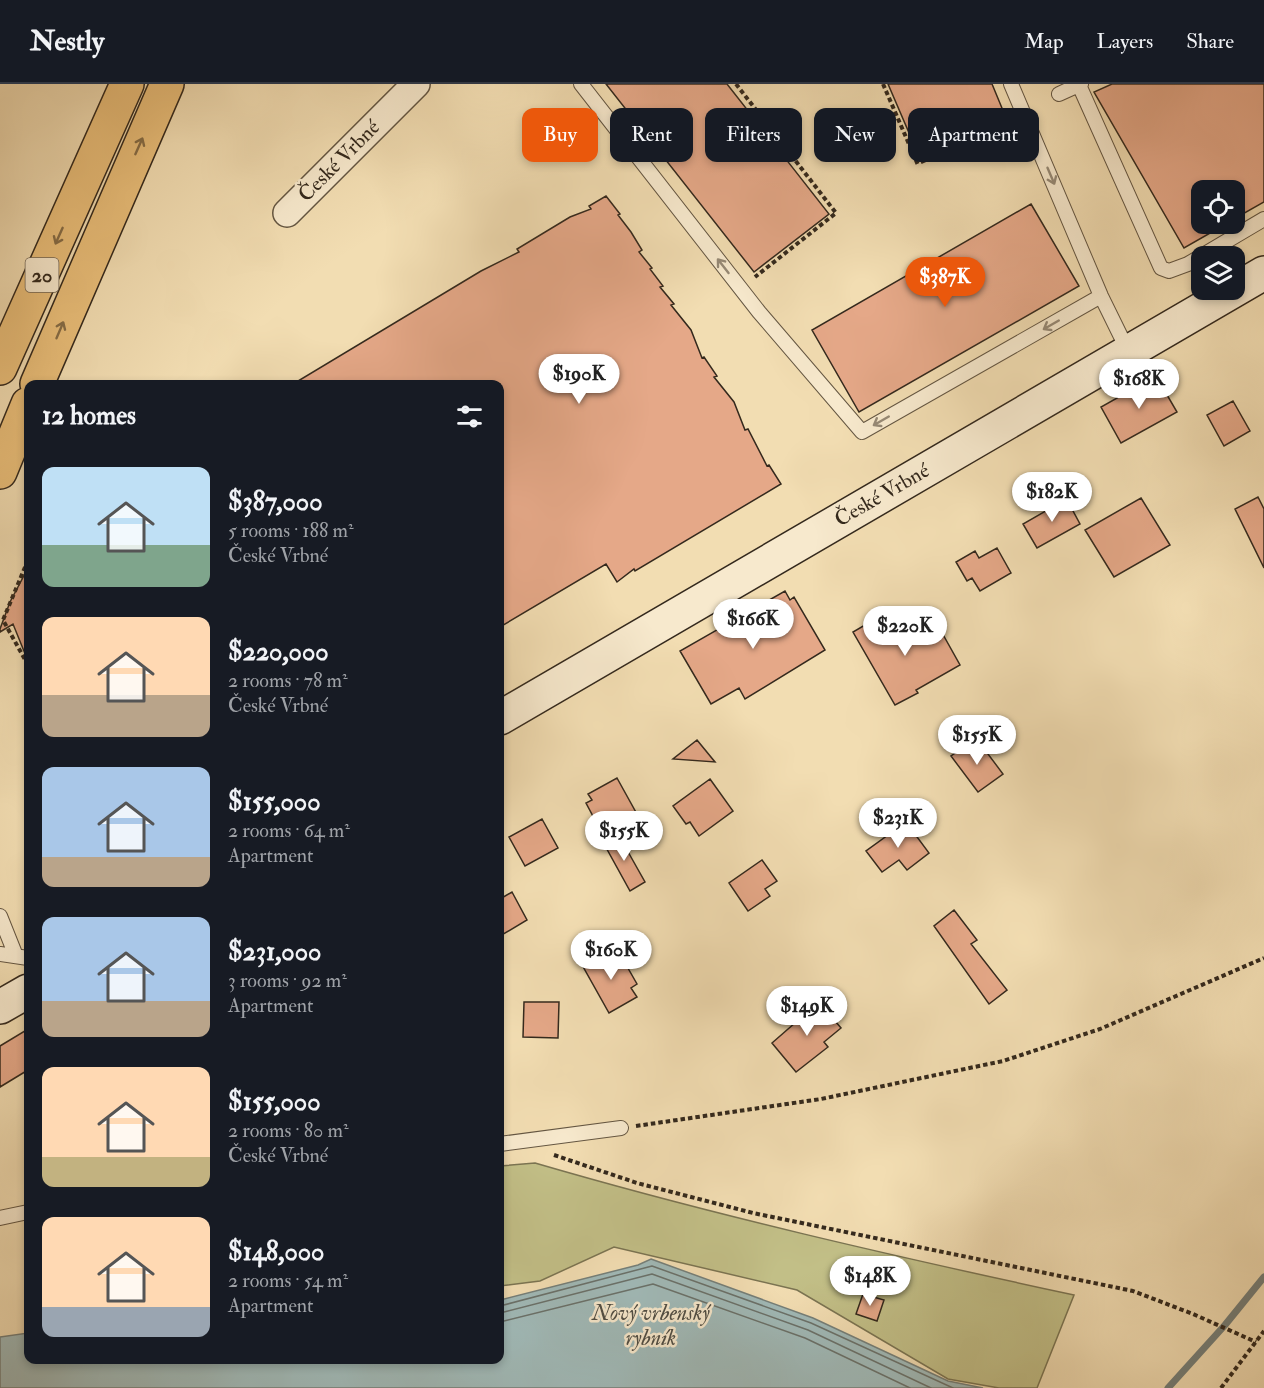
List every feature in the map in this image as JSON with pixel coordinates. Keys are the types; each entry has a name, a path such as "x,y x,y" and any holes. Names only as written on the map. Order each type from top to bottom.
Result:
{"main road":[{"name":"20","path":"0,368 127,84"},
{"name":"20","path":"39,380 115,199 167,84"},
{"path":"0,472 24,414"}],"street":[{"name":"České Vrbné","path":"287,213 416,84"},
{"path":"83,183 115,199"},
{"name":"České Vrbné","path":"504,716 1264,273"},
{"path":"0,1007 24,993"}],"lane":[{"path":"581,84 741,288 862,432 1101,296"},
{"path":"1011,84 1101,296 1128,352"},
{"path":"1059,94 1080,84 1161,268 1169,271 1188,264 1264,219"},
{"path":"0,916 22,957"},
{"path":"0,954 22,957"},
{"path":"506,1143 621,1128"},
{"path":"0,1218 24,1213"}],"path":[{"path":"736,84 836,213 741,288"},
{"path":"883,84 918,165"},
{"path":"24,569 2,621 24,658"},
{"path":"621,1128 821,1099 1003,1061 1100,1029 1264,958"},
{"path":"506,1143 649,1186 753,1213 1132,1291 1256,1342"},
{"path":"1221,1388 1264,1330"}],"shaded area":[{"path":"535,1163 803,1234 1074,1295 1037,1388 999,1388 948,1379 797,1290 614,1247 540,1281 504,1286 504,1166"}],"water":[{"name":"Nový vrbenský rybník","path":"651,1259 813,1318 948,1381 983,1388 0,1388 0,1337 24,1334 24,1364 504,1364 504,1299 638,1265"}],"building":[{"path":"606,84 727,84 746,108 705,108 705,162 788,162 829,214 754,272 667,162 693,162 693,108 625,108"},
{"path":"888,84 992,84 1002,108 908,108 908,130"},
{"path":"1112,84 1264,84 1264,202 1245,213 1245,180 1191,180 1191,234 1208,234 1184,248 1094,92"},
{"path":"606,196 620,214 618,215 642,250 639,252 663,286 660,287 674,304 671,305 691,330 702,358 704,357 717,376 714,377 734,402 745,430 748,429 767,466 769,465 781,484 635,571 634,569 617,582 606,564 504,625 504,380 300,380 481,271 519,252 517,249 570,217 591,209 589,206"},
{"path":"1031,204 1079,286 859,412 812,330"},
{"path":"1156,376 1177,412 1121,443 1101,407"},
{"path":"1233,401 1250,431 1224,446 1207,415"},
{"path":"1065,496 1080,524 1037,548 1023,524 1051,508 1050,505"},
{"path":"1258,497 1264,509 1264,568 1235,509"},
{"path":"1141,498 1170,545 1114,577 1085,530"},
{"path":"997,548 1011,573 980,591 972,578 967,581 956,562 975,551 979,558"},
{"path":"24,576 24,651 13,624 0,632 10,602"},
{"path":"785,591 790,600 794,597 825,650 745,699 739,688 711,704 680,651"},
{"path":"887,612 904,640 931,625 936,634 941,631 960,665 916,690 918,693 895,705 853,632"},
{"path":"697,740 715,762 673,759"},
{"path":"979,742 1003,774 978,792 951,756 967,745 971,748"},
{"path":"617,778 638,816 603,835 586,803 592,800 588,794"},
{"path":"710,779 733,811 699,836 690,822 686,824 673,806"},
{"path":"542,819 558,848 525,866 509,837"},
{"path":"906,822 929,853 907,870 899,860 882,872 866,851"},
{"path":"618,834 645,882 630,891 603,842"},
{"path":"762,860 777,881 765,889 770,896 748,911 729,883"},
{"path":"512,892 527,920 504,934 504,897"},
{"path":"954,910 977,940 971,944 1007,990 989,1004 934,926"},
{"path":"600,952 608,963 621,956 637,984 631,988 637,997 609,1013 581,963"},
{"path":"524,1002 559,1002 558,1038 523,1037"},
{"path":"819,1002 841,1028 824,1042 828,1047 796,1072 772,1043"},
{"path":"24,1031 24,1072 0,1087 0,1046"},
{"path":"863,1294 884,1300 877,1321 856,1314"}],"waterway":[{"path":"1168,1388 1225,1325 1264,1277"}]}
